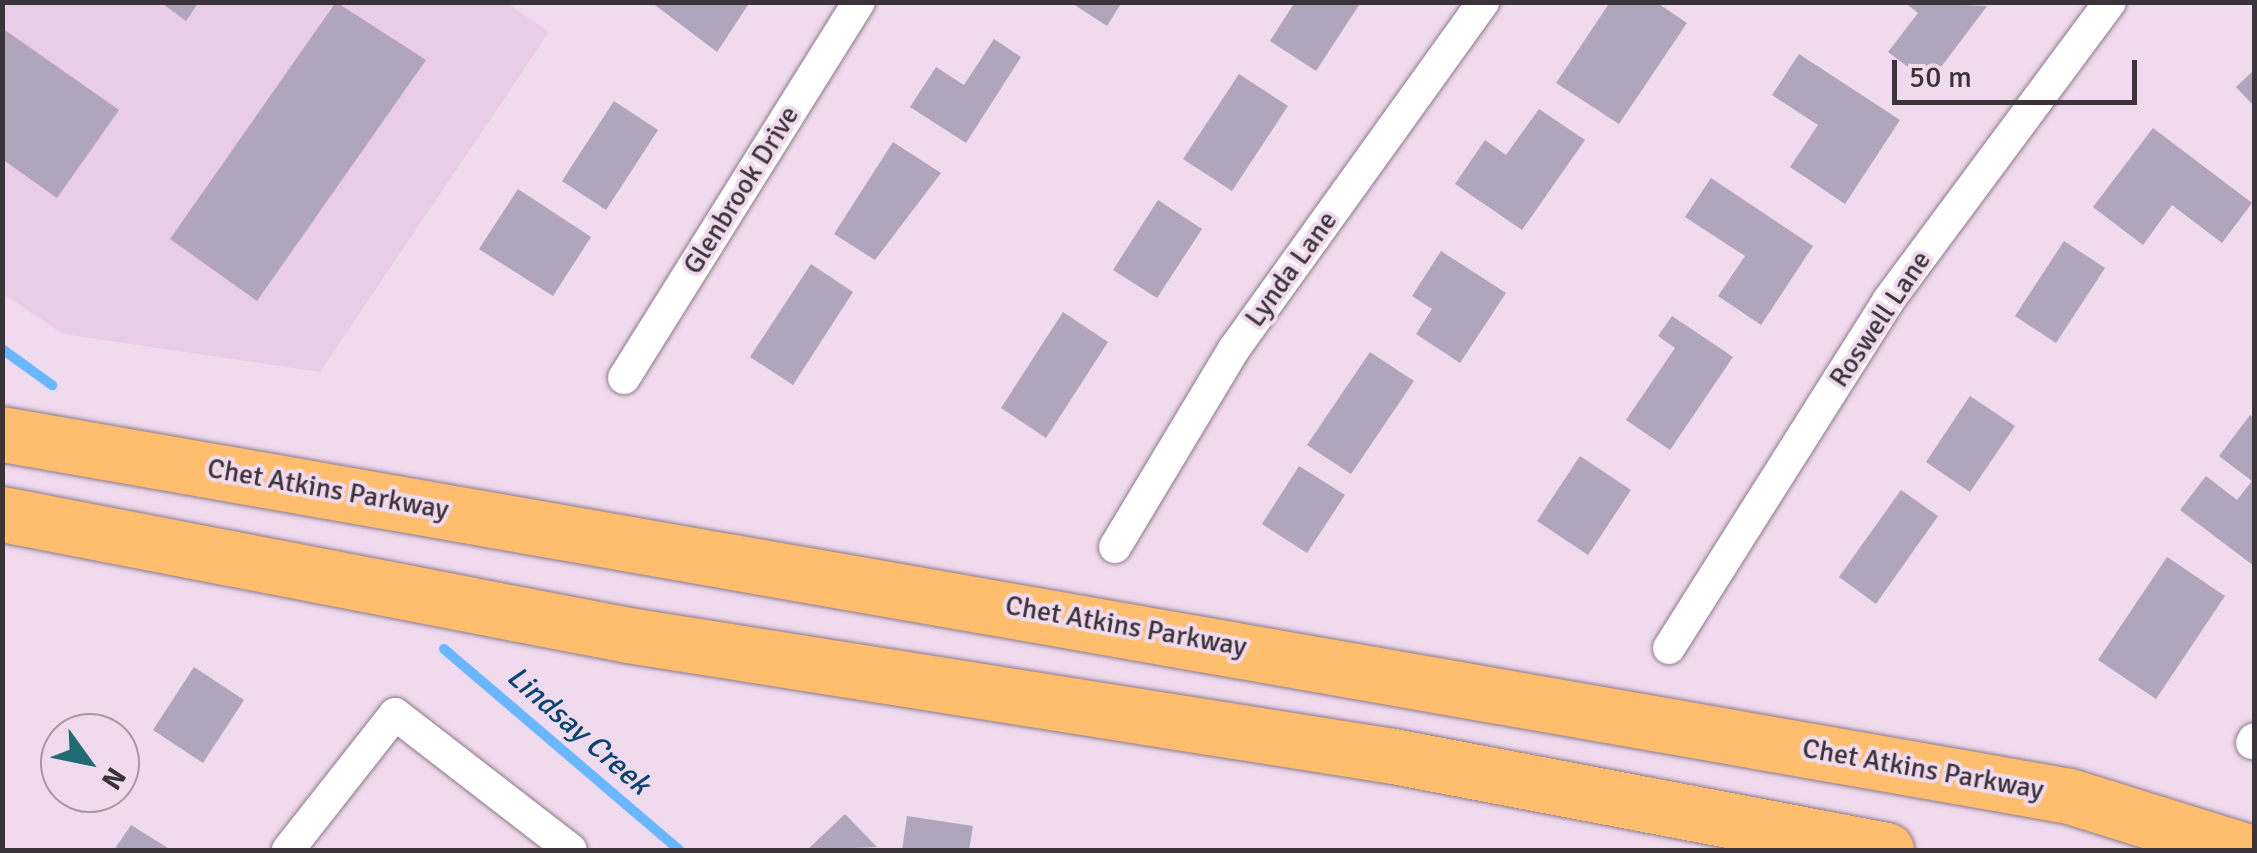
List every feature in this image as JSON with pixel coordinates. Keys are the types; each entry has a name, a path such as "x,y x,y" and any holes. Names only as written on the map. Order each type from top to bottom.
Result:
{"highway":[{"name":"Chet Atkins Parkway","path":"2,434 2069,796 2242,850"},
{"path":"2,514 628,635 1393,756 1886,850"}],"street":[{"name":"Glenbrook Drive","path":"624,378 859,2"},
{"name":"Lynda Lane","path":"1115,547 1234,349 1483,2"},
{"name":"Roswell Lane","path":"1669,648 1888,301 2110,2"},
{"path":"288,850 395,714 571,850"}],"shaded area":[{"path":"2,3 507,3 549,32 320,372 63,334 3,294"}],"building":[{"path":"160,2 199,2 186,21"},
{"path":"336,2 426,60 257,301 170,239"},
{"path":"651,2 744,2 748,5 717,52"},
{"path":"1070,2 1122,2 1107,26"},
{"path":"1295,2 1361,2 1316,71 1270,41"},
{"path":"1610,2 1656,2 1687,23 1619,124 1556,83"},
{"path":"1904,2 1987,6 1929,83 1888,52 1918,13"},
{"path":"2,28 119,110 57,198 2,159"},
{"path":"994,39 1021,57 966,143 910,107 936,67 964,85"},
{"path":"1799,54 1900,120 1845,204 1790,167 1818,125 1772,95"},
{"path":"2254,70 2254,106 2236,87"},
{"path":"1239,74 1288,106 1232,191 1183,159"},
{"path":"614,101 658,130 606,210 562,181"},
{"path":"1539,109 1585,140 1522,230 1455,184 1485,140 1506,155"},
{"path":"2153,128 2252,203 2222,243 2172,205 2143,245 2093,207"},
{"path":"893,142 941,173 875,260 834,234"},
{"path":"1711,178 1813,246 1761,325 1718,296 1745,256 1685,217"},
{"path":"518,189 591,237 553,296 479,249"},
{"path":"1158,200 1202,229 1157,298 1113,270"},
{"path":"2064,241 2105,268 2056,343 2015,316"},
{"path":"1441,251 1506,293 1460,363 1416,334 1432,309 1412,296"},
{"path":"811,264 853,292 793,385 750,357"},
{"path":"1063,312 1108,342 1046,438 1001,408"},
{"path":"1672,316 1733,357 1670,450 1626,420 1675,348 1658,336"},
{"path":"1370,352 1414,381 1351,474 1307,445"},
{"path":"1970,396 2015,426 1970,492 1926,462"},
{"path":"2250,415 2254,419 2254,566 2180,510 2206,476 2237,500 2252,481 2219,456"},
{"path":"1580,456 1631,490 1588,555 1537,521"},
{"path":"1299,466 1345,495 1307,553 1262,524"},
{"path":"1901,490 1938,516 1876,604 1839,577"},
{"path":"2167,557 2225,596 2156,699 2098,660"},
{"path":"194,667 244,700 203,763 153,730"},
{"path":"845,814 877,847 807,850"},
{"path":"907,816 973,826 969,850 902,850"},
{"path":"131,825 171,850 114,850"}],"waterway":[{"name":"Lindsay Creek","path":"2,349 52,385"},
{"name":"Lindsay Creek","path":"444,649 679,850"}]}
